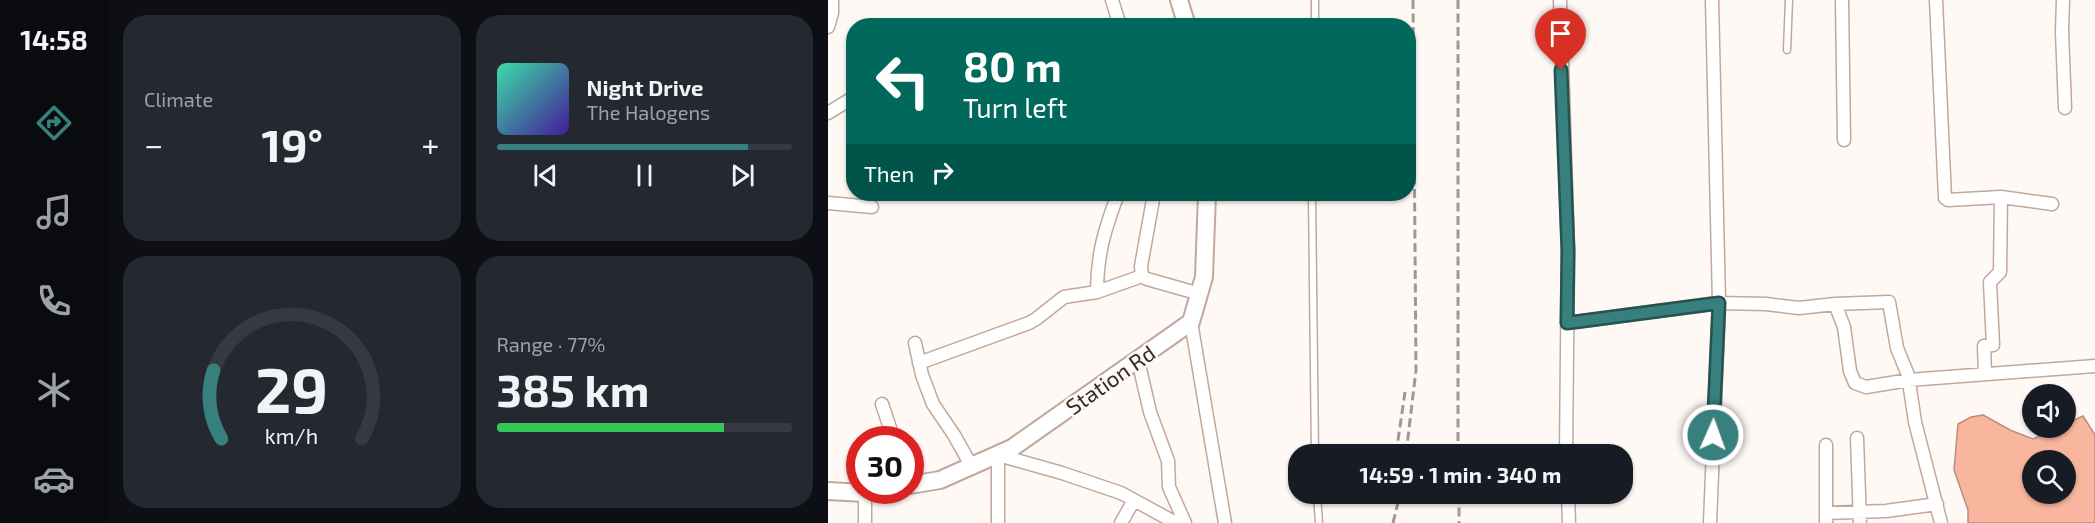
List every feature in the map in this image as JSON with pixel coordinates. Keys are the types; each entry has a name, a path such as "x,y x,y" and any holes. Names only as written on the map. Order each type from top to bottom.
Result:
{"street":[{"path":"828,27 832,13 832,0"},
{"path":"1112,0 1118,18"},
{"path":"1179,0 1185,18"},
{"path":"1560,0 1568,251 1566,444"},
{"path":"1710,523 1719,303 1712,0"},
{"path":"1842,0 1844,140"},
{"path":"1936,0 1944,197 1948,200 2001,197 2052,204"},
{"path":"2063,0 2061,24 2065,108"},
{"path":"828,113 846,102"},
{"path":"1985,374 1984,346 1993,345 1990,282 2000,272 2001,197"},
{"path":"1097,292 1097,270 1101,245 1116,201"},
{"path":"1142,276 1141,266 1153,201"},
{"path":"1207,201 1204,277 1191,322 1225,523"},
{"path":"828,203 873,207"},
{"path":"919,363 1029,323 1064,297 1097,292 1142,276"},
{"path":"1142,276 1200,294"},
{"path":"1567,323 1719,303 1766,304 1799,308 1889,302 1897,348 1909,380 1915,422 1941,523"},
{"path":"1835,304 1844,327 1850,371 1855,383 1866,387 1909,380 2095,366"},
{"name":"Station Rd","path":"924,483 940,480 1012,448 1191,322"},
{"path":"915,343 919,363 935,410 954,435 972,466"},
{"path":"1138,360 1150,412 1168,461 1169,487 1185,523"},
{"path":"882,404 889,426"},
{"path":"1857,438 1859,518"},
{"path":"1826,445 1826,518 1859,518 1886,511 1937,504"},
{"path":"998,523 998,455 1121,493 1176,523"},
{"path":"828,491 846,491"},
{"path":"1121,523 1134,500"},
{"path":"865,523 868,504"},
{"path":"1568,504 1569,523"}],"lane":[{"path":"1315,0 1315,18"},
{"path":"1787,50 1789,0"},
{"path":"1312,201 1315,444"},
{"path":"1318,504 1319,523"}],"shaded area":[{"path":"1983,415 2022,435 2022,438 2076,438 2076,419 2083,416 2095,435 2095,523 1968,523 1968,510 1954,470 1958,424 1971,417"}],"railway":[{"path":"1413,0 1413,18"},
{"path":"1458,0 1458,444"},
{"path":"1407,444 1416,370 1415,201"},
{"path":"1397,444 1405,392"},
{"path":"1393,523 1398,504"},
{"path":"1459,504 1459,523"}],"route":[{"path":"1561,70 1568,251 1567,323 1719,303 1713,435"}]}
